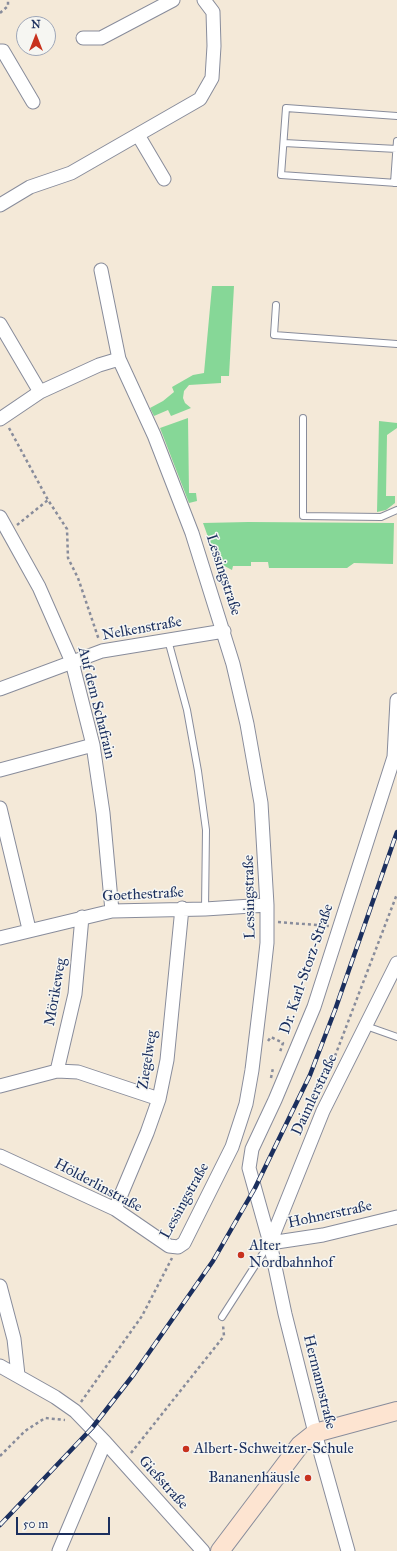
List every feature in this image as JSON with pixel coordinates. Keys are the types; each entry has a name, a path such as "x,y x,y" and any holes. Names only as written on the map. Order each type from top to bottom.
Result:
{"main road":[{"path":"220,1551 300,1445 315,1433 397,1412"}],"street":[{"path":"83,38 101,38 173,0"},
{"path":"0,205 30,187 71,172 200,99 212,78 213,12 204,0"},
{"path":"0,51 4,51 33,102"},
{"path":"138,135 164,179"},
{"name":"Lessingstraße","path":"101,270 118,359 154,435 189,526 224,631 247,724 259,788 264,838 268,905 267,943 252,1070 246,1104 232,1147 214,1186 184,1243 178,1246"},
{"path":"0,324 40,392"},
{"path":"1,418 40,392 99,365 118,359"},
{"name":"Auf dem Schafrain","path":"0,518 4,535 39,586 72,662 93,745 103,813 112,911"},
{"name":"Nelkenstraße","path":"1,687 102,652 224,631"},
{"name":"Dr. Karl-Storz-Straße","path":"270,1243 249,1168 252,1149 275,1100 314,1007 394,757 397,700"},
{"path":"0,770 93,745"},
{"path":"0,808 29,929"},
{"name":"Goethestraße","path":"0,938 29,929 112,911 182,908 205,909 268,905"},
{"name":"Ziegelweg","path":"115,1209 147,1133 159,1099 167,1060 182,908"},
{"name":"Mörikeweg","path":"56,1071 75,994 82,917"},
{"name":"Daimlerstraße","path":"270,1243 323,1111 397,964"},
{"path":"0,1086 56,1071 78,1072 159,1099"},
{"name":"Hölderlinstraße","path":"0,1156 115,1209 169,1246 178,1246"},
{"name":"Hohnerstraße","path":"270,1243 323,1235 397,1217"},
{"name":"Hermannstraße","path":"270,1243 285,1314 315,1433 348,1551"},
{"path":"0,1286 14,1338 18,1375"},
{"name":"Gießstraße","path":"0,1366 18,1375 74,1411 102,1439 202,1551"},
{"path":"59,1551 102,1439"}],"lane":[{"path":"397,116 286,108 281,175 396,183 397,141"},
{"path":"284,143 397,149"},
{"path":"276,304 274,335 397,344"},
{"path":"303,418 304,516 381,517 397,510"},
{"path":"168,640 187,710 198,771 206,830 205,909"},
{"path":"366,1026 397,1037"},
{"path":"222,1317 270,1243"}],"path":[{"path":"0,13 8,6 8,0"},
{"path":"1,418 66,529 68,558 78,578 102,652"},
{"path":"4,535 48,500"},
{"path":"285,922 328,925"},
{"path":"267,1042 271,1037 283,1043 278,1058"},
{"path":"275,1064 270,1075 275,1100"},
{"name":"Lessingstraße","path":"74,1411 142,1316 178,1246"},
{"path":"123,1463 224,1336 222,1317"},
{"path":"0,1456 25,1431 45,1418 86,1422"}],"green space":[{"path":"212,286 234,286 229,376 221,376 221,383 189,385 184,391 183,398 185,403 191,408 171,416 168,410 154,416 150,408 163,401 174,392 172,387 193,375 204,373"},
{"path":"188,418 189,493 196,493 197,501 189,503 160,428"},
{"path":"379,421 397,423 397,428 387,435 386,496 395,496 395,503 386,510 377,512"},
{"path":"203,523 394,523 393,564 354,563 347,568 269,568 268,562 251,562 251,566 233,566 232,570 217,562"}],"railway":[{"path":"0,1525 92,1428 134,1374 213,1261 255,1188 310,1075 335,1010 397,832"}],"place":[{"name":"Alter Nordbahnhof","path":"241,1255"},
{"name":"Albert-Schweitzer-Schule","path":"186,1449"},
{"name":"Bananenhäusle","path":"308,1478"}]}
